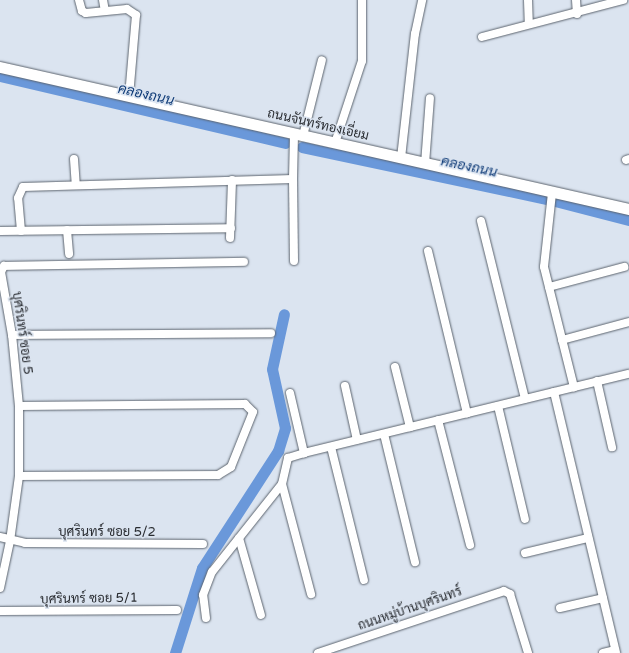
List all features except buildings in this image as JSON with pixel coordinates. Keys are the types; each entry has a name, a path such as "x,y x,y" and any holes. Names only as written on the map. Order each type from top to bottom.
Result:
{"street":[{"path":"79,0 82,11 86,13 127,9 136,15 129,96"},
{"path":"103,0 105,11"},
{"path":"335,143 362,62 362,0"},
{"path":"401,158 415,34 422,0"},
{"path":"528,0 529,24"},
{"path":"576,0 577,14"},
{"path":"482,37 529,24 577,14 624,0"},
{"path":"294,261 294,147 322,60"},
{"name":"ถนนจันทร์ทองเอี่ยม","path":"0,67 552,193 629,209"},
{"path":"425,164 430,98"},
{"path":"74,159 76,185"},
{"path":"20,231 18,198 23,187 293,179"},
{"path":"230,238 232,180"},
{"path":"552,193 544,267 574,387"},
{"path":"481,221 525,399"},
{"path":"0,231 231,228"},
{"path":"67,230 69,254"},
{"path":"428,251 468,413"},
{"name":"บุศรินทร์ ซอย 5","path":"0,588 10,541 19,476 19,406 12,336 1,272 4,266 12,264 244,262"},
{"path":"549,287 624,267"},
{"path":"562,340 629,322"},
{"path":"12,336 271,333"},
{"path":"395,367 410,427"},
{"path":"206,618 202,595 212,572 282,484 288,458 629,374"},
{"path":"597,381 612,447"},
{"path":"345,386 357,440"},
{"path":"554,392 616,652 603,653"},
{"path":"290,393 304,453"},
{"path":"19,406 245,404 254,412 231,467 218,475 19,476"},
{"path":"498,406 525,519"},
{"path":"438,420 470,545"},
{"path":"384,434 415,562"},
{"path":"331,447 364,580"},
{"path":"282,484 311,594"},
{"path":"0,537 10,541"},
{"path":"239,538 261,615"},
{"path":"525,553 588,538"},
{"name":"บุศรินทร์ ซอย 5/2","path":"10,541 203,544"},
{"name":"ถนนหมู่บ้านบุศรินทร์","path":"318,653 501,591 510,594 528,653"},
{"path":"560,608 603,598"},
{"name":"บุศรินทร์ ซอย 5/1","path":"0,610 178,610"}],"waterway":[{"name":"คลองถนน","path":"0,76 285,143"},
{"name":"คลองถนน","path":"302,147 551,200 629,220"},
{"path":"175,653 202,568 278,451 285,428 272,369 284,314"}]}
